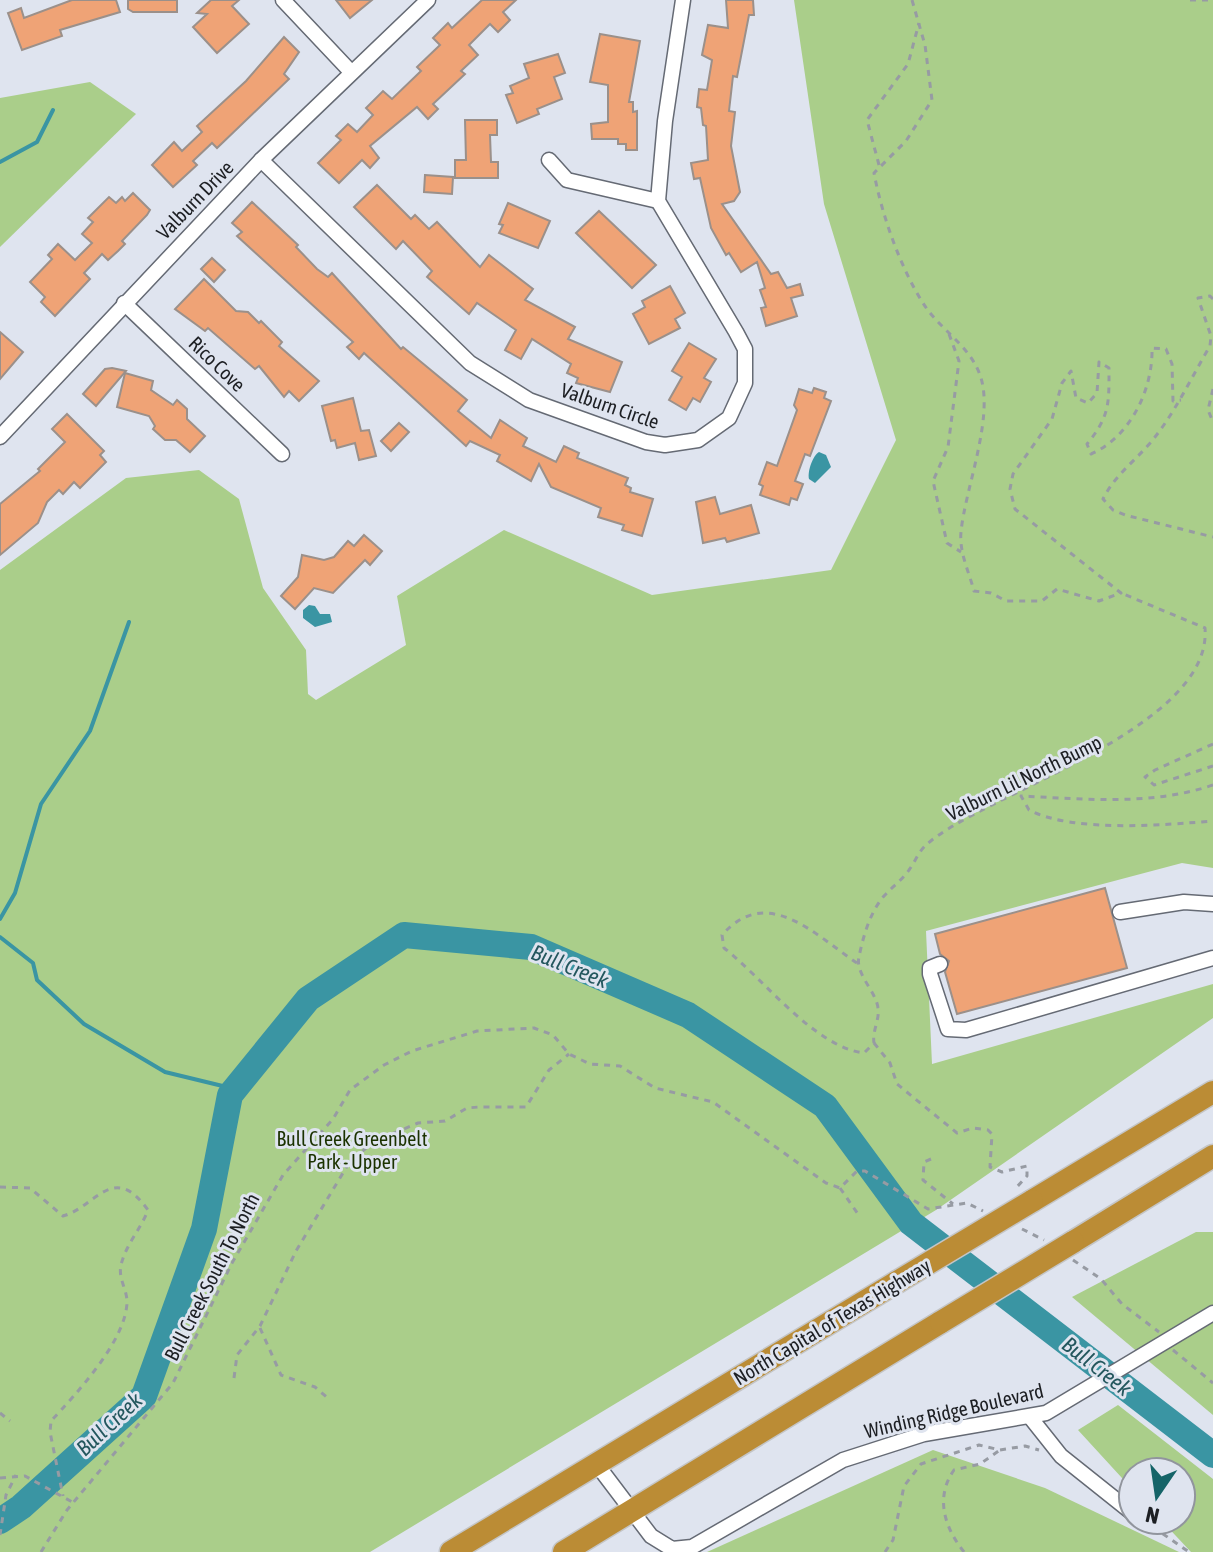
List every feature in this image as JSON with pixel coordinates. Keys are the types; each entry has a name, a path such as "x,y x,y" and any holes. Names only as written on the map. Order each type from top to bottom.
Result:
{"highway":[{"name":"North Capital of Texas Highway","path":"451,1552 598,1466 897,1282 1023,1196 1213,1092"},
{"path":"564,1552 1213,1156"}],"street":[{"path":"283,0 351,72"},
{"name":"Valburn Drive","path":"0,437 261,160 428,0"},
{"path":"549,160 567,180 658,201 665,121 683,0"},
{"name":"Valburn Circle","path":"261,160 470,363 529,400 646,442 665,445 698,440 729,418 745,383 745,349 658,201"},
{"name":"Rico Cove","path":"124,303 282,454"},
{"path":"1120,912 1184,902 1213,904"},
{"path":"940,964 930,968 930,974 948,1029 966,1030 1213,958"},
{"name":"Winding Ridge Boulevard","path":"598,1466 651,1536 672,1549 692,1547 843,1460 924,1434 1030,1417 1073,1398 1213,1313"},
{"path":"1030,1417 1065,1459 1117,1501"}],"path":[{"path":"912,0 925,45 932,100 906,141 874,173 882,212 889,221 911,284 929,312 967,351 981,376 983,394 979,444 960,533 961,552 974,591 991,593 1006,601 1042,601 1057,589 1099,601 1121,593"},
{"path":"1190,0 1213,0"},
{"path":"879,165 867,120 908,64 919,23"},
{"path":"1213,299 1210,296 1198,298 1211,336 1210,346 1181,400 1152,441 1113,479 1103,499 1113,510 1125,515 1213,537"},
{"path":"948,331 959,361 948,447 933,481 947,543 961,552"},
{"path":"1181,400 1173,401 1172,364 1166,349 1152,348 1147,386 1130,421 1109,446 1091,454 1087,444 1102,425 1109,409 1109,368 1099,362 1097,393 1088,403 1076,398 1071,371 1062,383 1052,419 1013,474 1010,489 1015,509 1121,593 1190,620 1205,628 1208,636"},
{"path":"1213,389 1208,410 1213,422"},
{"name":"Valburn Lil North Bump","path":"1123,744 1158,718"},
{"path":"1213,744 1145,777 1154,785 1166,784 1213,766"},
{"name":"Valburn Lil North Bump","path":"857,963 874,909 908,872 925,846 992,806 1021,796 1099,758"},
{"path":"1021,796 1129,801 1189,793 1213,785"},
{"path":"1021,796 1029,810 1063,820 1150,826 1213,821"},
{"path":"874,1043 864,1053 851,1051 793,1015 754,971 724,948 722,935 736,919 747,914 781,913 857,963 878,1008 872,1031 874,1043 890,1063 897,1084 957,1133 973,1128 988,1130 992,1134 990,1167 1002,1172 1027,1166 1023,1196"},
{"name":"Bull Creek South To North","path":"41,1552 74,1503 173,1383 258,1214 283,1175 333,1119 350,1090 384,1065 412,1051 477,1031 534,1028 553,1035 569,1054 590,1064 620,1066 655,1088 713,1102 826,1183 840,1188"},
{"path":"234,1378 237,1355 260,1326 296,1251 349,1163 373,1142 418,1123 445,1121 467,1108 526,1107 549,1070 569,1054"},
{"path":"931,1159 924,1162 923,1180 955,1205"},
{"path":"860,1217 840,1188 857,1171 865,1171 928,1209 967,1203 989,1214"},
{"path":"0,1187 30,1188 63,1216 95,1195 119,1189 137,1195 148,1210 135,1230 122,1263 120,1276 127,1302 114,1337 92,1376 51,1421 63,1496"},
{"path":"1013,1225 1062,1247 1101,1279 1122,1304 1167,1339 1176,1355 1213,1383"},
{"path":"260,1326 281,1375 315,1387 330,1400"},
{"path":"0,1413 10,1421"},
{"path":"885,1552 893,1540 904,1486 921,1464 979,1445 1000,1450 1025,1446 1065,1459"},
{"path":"964,1552 952,1538 942,1508 946,1482 954,1470 980,1464 1000,1450"},
{"path":"0,1478 16,1475 74,1503"},
{"path":"0,1535 6,1495 16,1475"},
{"path":"1166,1536 1189,1552"}],"green space":[{"name":"Bull Creek Greenbelt Park - Upper","path":"794,0 1213,0 1213,868 1182,863 926,931 932,1064 1213,984 1213,1018 936,1210 370,1552 0,1552 0,570 126,478 199,470 239,499 263,588 306,650 308,694 316,700 406,645 397,596 504,530 652,595 831,570 896,440 824,204"},
{"path":"90,82 136,114 0,247 0,98"},
{"path":"1196,1232 1213,1232 1213,1415 1072,1297"},
{"path":"1118,1405 1183,1456 1117,1456 1117,1473 1078,1430"},
{"path":"933,1450 1045,1488 1117,1522 1117,1536 1146,1536 1179,1552 707,1552"},
{"path":"1197,1467 1213,1479 1213,1552 1191,1552 1176,1536 1197,1536"}],"water":[{"path":"819,452 826,455 831,467 815,483 809,479 809,472"},
{"path":"309,605 315,606 320,614 330,614 332,622 315,627 303,618 303,610"}],"building":[{"path":"72,0 116,0 120,12 60,30 62,36 22,50 8,13 21,8 24,18"},
{"path":"128,0 177,0 177,12 133,12 128,9"},
{"path":"211,0 239,0 232,6 249,24 217,53 193,27 207,14 197,13"},
{"path":"336,0 372,0 350,18"},
{"path":"482,0 516,0 503,12 510,20 498,32 490,24 469,45 478,55 461,71 465,74 433,104 438,109 428,119 417,107 370,146 379,158 370,168 362,160 339,183 318,163 341,140 336,136 348,124 357,132 373,115 366,108 383,91 392,99 421,71 417,67 440,45 433,38 448,23 452,28"},
{"path":"726,0 753,0 754,15 749,15 737,77 733,76 729,111 735,112 731,146 740,192 734,201 722,204 771,274 778,272 787,288 800,284 803,295 791,298 797,316 766,326 761,308 766,307 760,290 765,288 757,262 741,272 729,253 726,255 711,228 700,178 694,179 691,163 708,160 706,126 703,125 701,108 697,107 699,89 707,90 712,60 702,55 708,25 728,28"},
{"path":"600,34 640,41 629,102 633,102 633,112 637,111 637,150 626,150 626,144 618,144 618,139 592,139 591,124 608,122 608,85 590,82"},
{"path":"284,37 299,52 284,74 289,79 217,148 212,143 193,161 197,165 173,187 152,165 174,142 182,151 202,132 197,126 246,81"},
{"path":"558,54 565,73 554,77 562,99 537,109 539,114 517,123 506,95 513,93 510,86 529,78 524,64"},
{"path":"465,120 497,120 497,135 490,135 491,162 498,162 498,178 455,178 455,160 466,160"},
{"path":"425,175 453,177 452,194 424,192"},
{"path":"377,185 411,219 415,215 429,229 437,222 480,267 489,255 533,289 525,300 575,327 568,339 622,362 610,392 576,383 578,378 567,373 571,364 532,339 521,359 505,350 516,330 477,303 469,314 427,277 432,271 403,241 396,249 354,207"},
{"path":"133,193 150,210 147,215 122,241 125,244 118,251 108,260 102,254 84,273 90,279 55,316 41,302 45,297 30,282 52,259 48,255 58,244 75,260 92,243 82,234 93,222 88,218 109,197 116,203 122,197 125,201"},
{"path":"252,202 298,245 296,247 317,269 328,277 332,273 401,349 403,347 467,400 458,411 491,438 500,420 527,438 523,446 556,462 564,446 579,453 577,458 628,478 625,485 631,488 630,492 653,499 642,536 622,530 624,525 598,517 601,508 551,487 539,464 531,481 497,461 500,455 470,441 466,446 364,353 359,359 347,347 353,342 237,236 242,232 232,223"},
{"path":"508,203 550,221 538,248 499,233 503,225 499,224"},
{"path":"599,211 656,265 632,288 576,233"},
{"path":"212,258 225,270 214,282 201,269"},
{"path":"204,279 236,311 248,312 259,323 261,321 282,342 279,346 319,381 299,401 289,391 284,397 259,366 255,369 208,328 205,331 175,309"},
{"path":"670,286 685,313 675,319 680,328 649,344 633,314 645,307 642,301"},
{"path":"0,332 23,352 0,379"},
{"path":"689,343 716,359 704,378 711,382 700,402 693,398 686,410 669,400 682,377 672,371"},
{"path":"105,369 126,371 96,406 83,394"},
{"path":"125,373 153,381 151,390 173,405 177,400 187,409 187,419 205,436 190,452 176,440 165,440 153,429 155,426 149,416 117,407"},
{"path":"814,388 826,392 824,398 831,401 810,456 805,454 795,481 803,484 797,500 791,498 789,505 760,495 763,486 759,484 767,462 777,466 797,410 794,405 799,389 812,393"},
{"path":"353,398 361,431 369,430 376,456 359,460 355,443 337,448 335,440 331,441 322,406"},
{"path":"67,414 104,451 100,455 106,462 80,488 74,482 63,494 59,490 47,502 38,523 0,555 0,504 40,471 38,469 65,442 52,429"},
{"path":"399,423 409,432 391,451 381,441"},
{"path":"715,497 720,514 751,505 759,533 727,542 725,538 703,543 696,502"},
{"path":"364,535 382,551 370,565 365,560 333,593 314,588 295,609 281,596 298,577 302,555 324,560 334,557 348,541 354,546"},
{"path":"1105,888 1127,968 957,1014 945,972 949,961 940,954 935,934"}],"waterway":[{"path":"0,162 37,142 53,110"},
{"path":"0,919 15,893 41,804 90,731 129,622"},
{"name":"Bull Creek","path":"0,1521 21,1507 144,1396 204,1229 230,1095 308,999 404,935 531,947 688,1015 825,1106 911,1223 1213,1455"},
{"path":"0,937 33,963 37,980 84,1024 165,1072 235,1089"}]}
